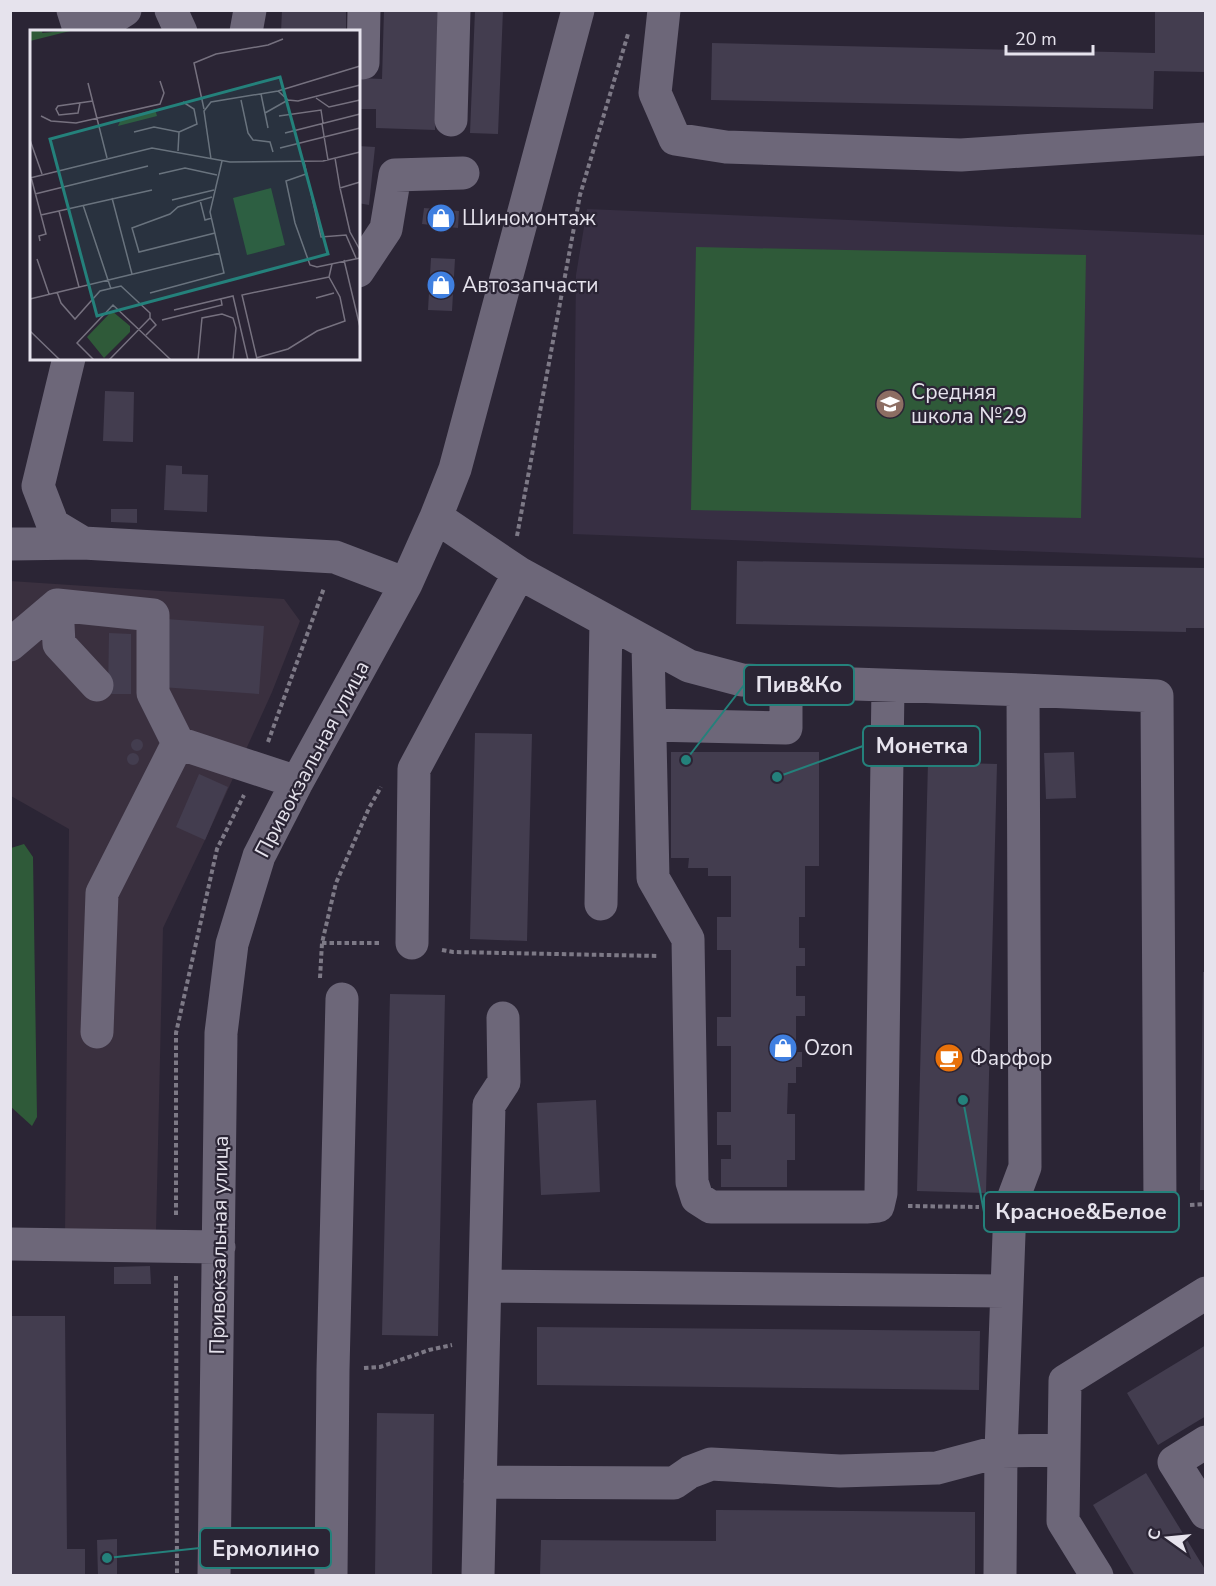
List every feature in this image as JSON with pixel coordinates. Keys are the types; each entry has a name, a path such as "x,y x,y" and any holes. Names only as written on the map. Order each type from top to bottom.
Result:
{"street":[{"path":"73,10 79,30"},
{"path":"93,30 125,10"},
{"path":"171,10 180,30"},
{"path":"246,30 250,10"},
{"path":"363,63 364,10"},
{"path":"451,120 453,10"},
{"name":"Привокзальная улица","path":"214,1575 221,1033 232,944 259,856 406,584 455,469 578,10"},
{"path":"664,10 656,93 675,139 726,147 962,155 1206,139"},
{"path":"360,268 386,229 395,175 463,173"},
{"path":"69,360 38,486 53,525 83,543"},
{"path":"436,517 519,573 689,666 742,680 1157,696 1160,1205"},
{"path":"10,544 136,545 335,557 406,584"},
{"path":"412,943 414,769 519,573"},
{"path":"10,645 57,605 153,615 153,693 178,743 297,782"},
{"path":"57,605 59,644 97,685"},
{"path":"601,904 606,621"},
{"path":"648,644 653,878 688,939 692,1182 697,1198 711,1207 878,1206 881,1193 888,686"},
{"path":"650,725 786,728 786,682"},
{"path":"1000,1575 1001,1451 1010,1208 1025,1167 1023,690"},
{"path":"97,1032 102,892 178,743"},
{"path":"331,1575 333,1370 342,999"},
{"path":"478,1575 489,1105 504,1082 503,1018"},
{"path":"10,1244 219,1247"},
{"path":"485,1286 1006,1291"},
{"path":"1097,1575 1063,1521 1065,1381 1206,1293"},
{"path":"1206,1442 1174,1462 1206,1513"},
{"path":"480,1482 674,1484 690,1472 711,1464 840,1471 937,1468 1001,1451 1064,1450"}],"path":[{"path":"322,943 412,943 453,952 688,957"},
{"path":"878,1206 1010,1208 1206,1204"},
{"path":"333,1370 380,1367 429,1350 484,1338"}],"shaded area":[{"name":"Средняя школа №29","path":"587,209 1205,235 1205,558 573,534 576,275"},
{"path":"10,581 284,599 300,621 272,692 163,928 156,1232 65,1234 69,829 11,796"}],"green space":[{"path":"696,247 1086,255 1081,518 691,510"},
{"path":"24,844 33,857 37,1117 32,1126 10,1106 11,848"}],"building":[{"path":"282,10 346,10 346,30 281,30"},
{"path":"384,10 438,10 435,130 376,128 376,109 360,109 360,78 382,79"},
{"path":"475,10 503,10 498,134 470,133"},
{"path":"1155,10 1206,10 1206,72 1154,71 1153,109 711,100 712,43 1155,53"},
{"path":"360,146 375,147 369,205 360,203"},
{"name":"Шиномонтаж","path":"424,208 459,211 458,228 422,224"},
{"name":"Автозапчасти","path":"431,258 455,259 452,311 428,310"},
{"path":"105,391 134,392 133,442 103,441"},
{"path":"166,465 182,466 182,474 208,475 207,512 164,510"},
{"path":"111,509 137,509 137,523 111,522"},
{"path":"737,561 1206,568 1206,628 1186,628 1186,632 736,624"},
{"path":"166,619 264,626 259,694 161,687"},
{"path":"109,633 131,634 131,694 108,694"},
{"path":"475,733 532,734 527,941 470,939"},
{"path":"139,739 142,740 142,750 135,751 132,750 131,743 132,740"},
{"path":"671,752 819,752 819,866 805,866 805,917 799,917 799,948 805,948 805,966 796,966 796,996 805,996 805,1016 796,1016 796,1052 802,1052 802,1067 796,1067 796,1083 788,1083 787,1114 795,1114 795,1160 787,1160 787,1187 721,1187 721,1159 731,1159 731,1145 717,1145 717,1112 731,1112 731,1046 717,1046 717,1017 731,1017 731,950 717,950 717,917 731,917 731,876 708,876 708,868 688,868 689,858 671,858"},
{"path":"1074,752 1076,798 1046,799 1044,753"},
{"path":"135,753 138,754 138,764 131,765 128,764 127,757 128,754"},
{"path":"928,762 997,764 986,1193 917,1191"},
{"path":"199,774 228,787 205,840 176,827"},
{"path":"1203,972 1206,972 1206,1190 1200,1190"},
{"path":"390,994 445,995 438,1336 382,1335"},
{"path":"596,1100 600,1192 541,1195 537,1103"},
{"path":"150,1266 151,1284 114,1284 114,1267"},
{"path":"10,1316 65,1316 67,1549 85,1549 85,1576 10,1576"},
{"path":"537,1327 980,1331 979,1390 537,1385"},
{"path":"1206,1345 1206,1416 1158,1445 1127,1393"},
{"path":"377,1413 434,1414 432,1576 375,1576"},
{"path":"1146,1473 1206,1571 1206,1576 1135,1576 1093,1505"},
{"path":"716,1510 975,1512 975,1576 540,1576 541,1540 716,1541"},
{"path":"117,1539 117,1576 98,1576 97,1540"}],"place":[{"name":"Шиномонтаж","path":"441,218"},
{"name":"Автозапчасти","path":"441,285"},
{"name":"Средняя школа №29","path":"890,404"},
{"name":"Пив&Ко","path":"686,760"},
{"name":"Монетка","path":"777,777"},
{"name":"Ozon","path":"783,1048"},
{"name":"Фарфор","path":"949,1058"},
{"name":"Красное&Белое","path":"963,1100"},
{"name":"Ермолино","path":"107,1558"}]}
